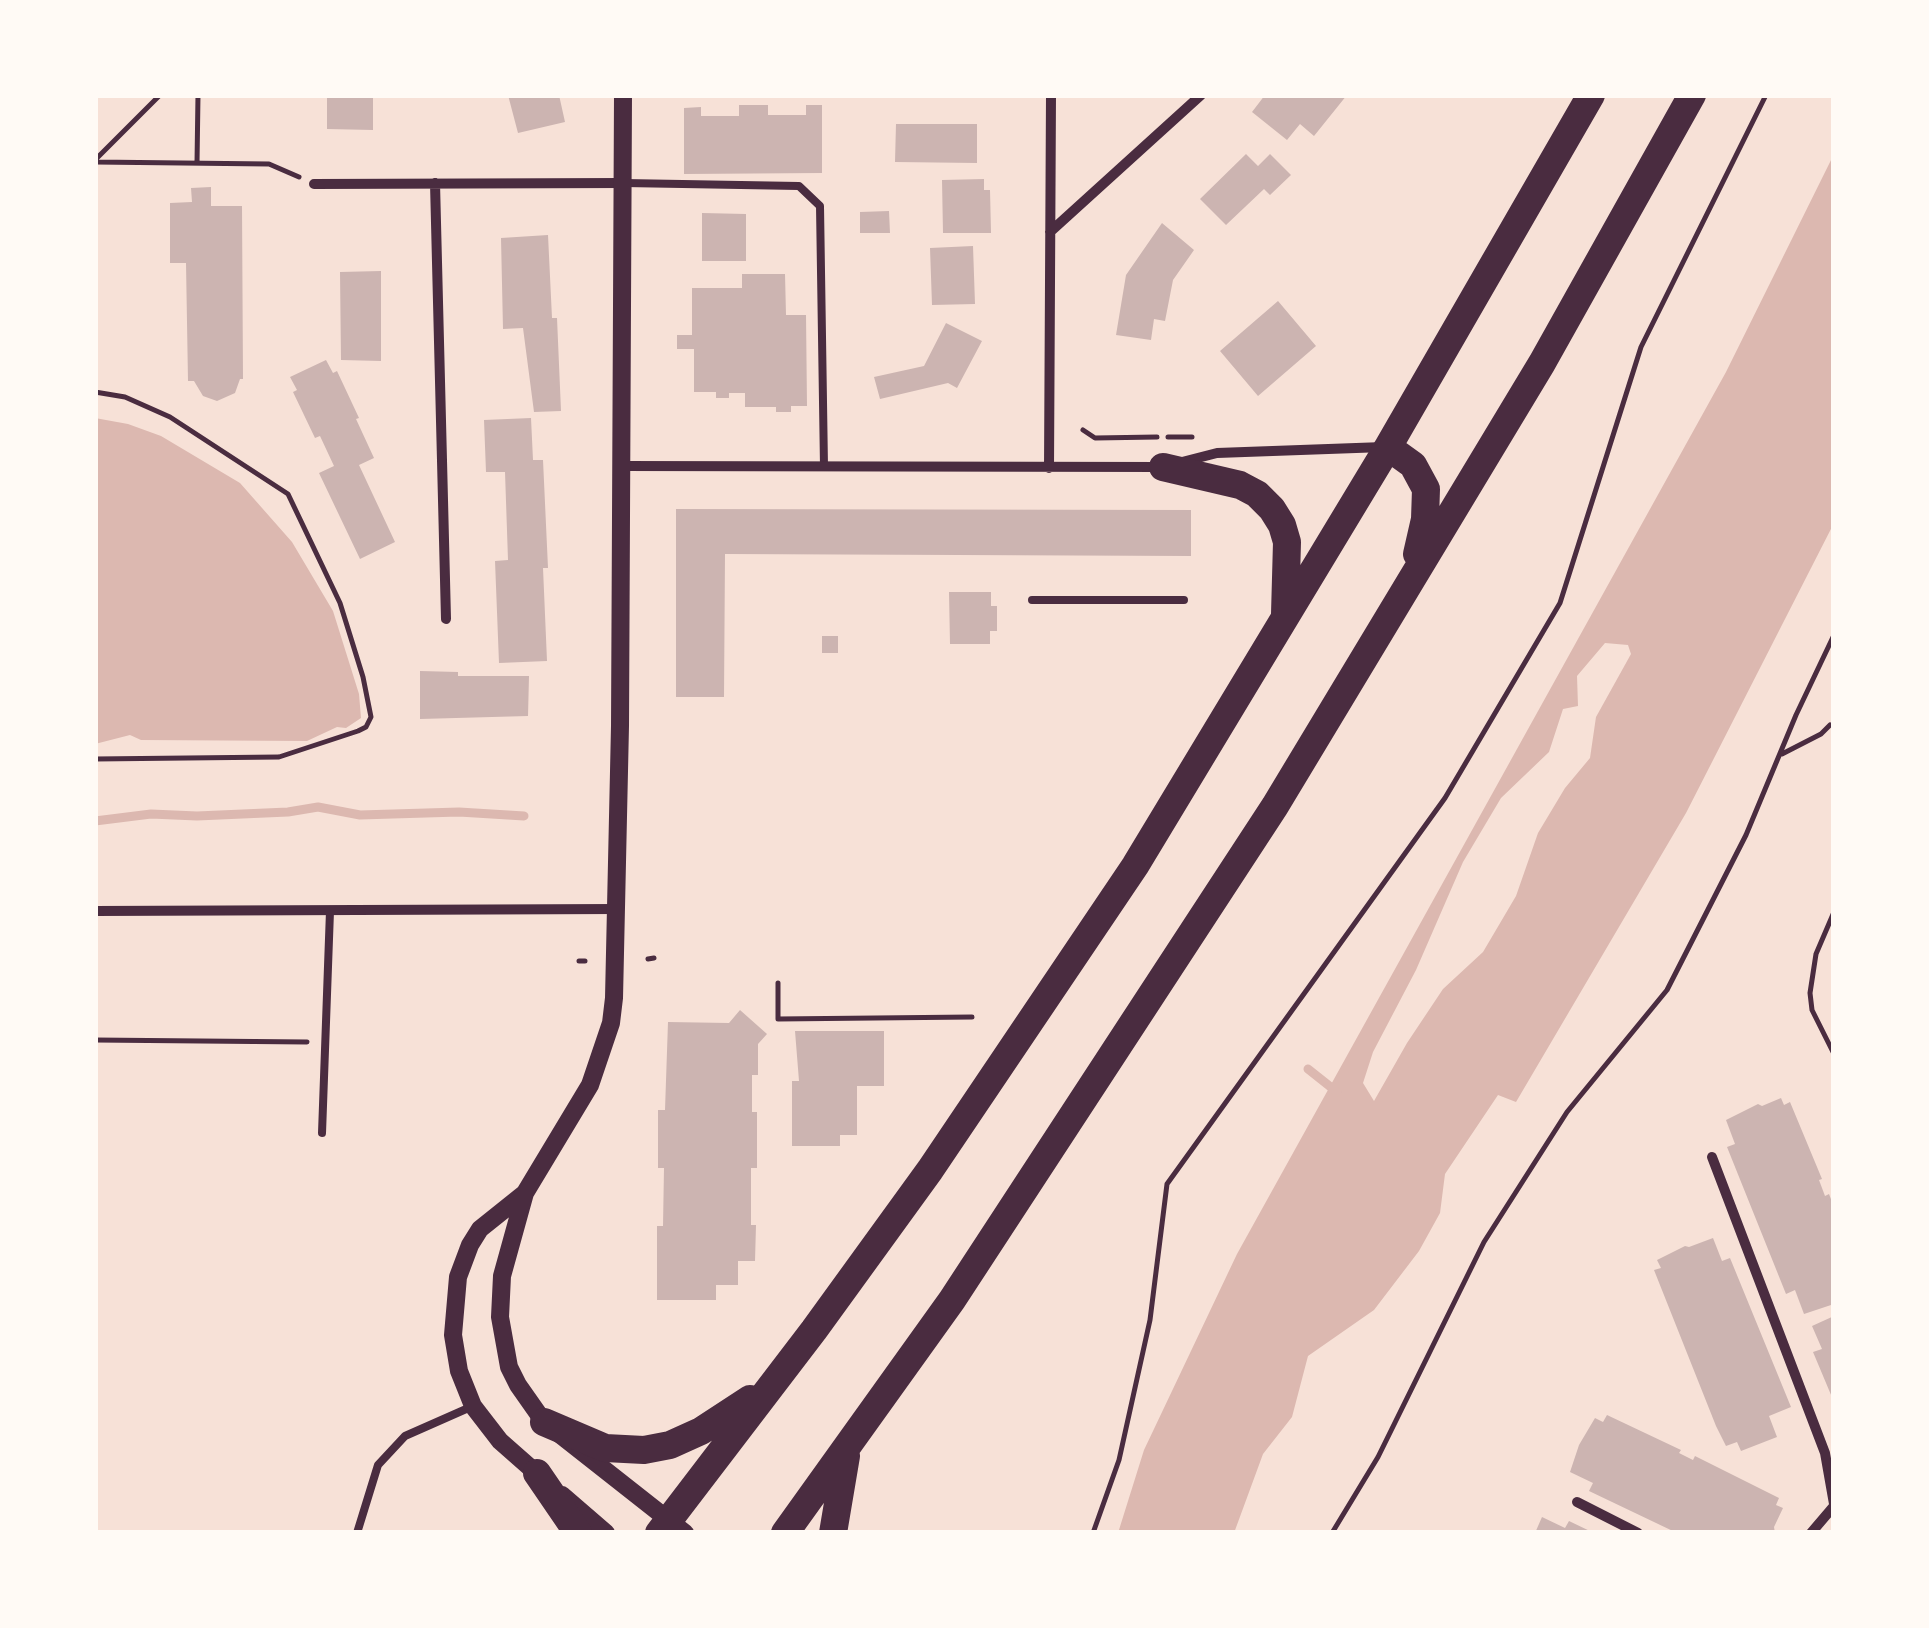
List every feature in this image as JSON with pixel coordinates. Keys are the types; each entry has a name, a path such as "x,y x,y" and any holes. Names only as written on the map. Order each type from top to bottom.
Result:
{"highway":[{"path":"670,1529 930,1170 1134,866 1388,447 1591,95"},
{"path":"785,1533 952,1300 1276,806 1542,363 1692,95"},
{"path":"1388,447 1413,465 1426,489 1425,520 1406,590"},
{"path":"1163,467 1240,485 1257,494 1272,510 1287,542 1285,618"},
{"path":"544,1422 605,1448 624,1451 664,1447 702,1431 776,1380"},
{"path":"833,1533 846,1450"},
{"path":"537,1473 578,1533"}],"street":[{"path":"624,95 618,909 614,998 605,1044 580,1106 525,1193 502,1276 500,1317 510,1367 544,1422 670,1529"},
{"path":"1049,468 1051,95"},
{"path":"1050,232 1202,95"},
{"path":"314,184 623,182"},
{"path":"435,183 446,619"},
{"path":"622,466 1163,467 1217,453 1388,447"},
{"path":"95,910 618,909"},
{"path":"1712,1157 1825,1453 1834,1505 1811,1533"},
{"path":"525,1193 480,1228 458,1277 453,1335 459,1371 473,1406 500,1441 606,1533"},
{"path":"1576,1502 1638,1533"}],"lane":[{"path":"623,182 799,186 820,206 824,467"},
{"path":"1032,600 1184,600"},
{"path":"322,1134 330,911"},
{"path":"357,1533 378,1465 405,1436 473,1406"}],"path":[{"path":"95,161 160,95"},
{"path":"197,163 198,95"},
{"path":"1093,1533 1119,1460 1150,1320 1167,1184 1445,798 1560,603 1641,347 1766,95"},
{"path":"95,161 270,164 314,184"},
{"path":"95,392 125,397 170,417 288,494 340,604 364,676 371,716 358,731 279,757 95,759"},
{"path":"1083,430 1095,438 1193,437"},
{"path":"1332,1533 1378,1457 1484,1242 1567,1112 1667,990 1746,835 1834,635"},
{"path":"1779,755 1821,734 1830,725"},
{"path":"1834,912 1816,954 1810,993 1812,1010 1834,1054"},
{"path":"778,983 778,1019 972,1018"},
{"path":"95,1040 308,1042"}],"shaded area":[{"path":"1834,154 1834,523 1686,813 1516,1102 1498,1095 1445,1174 1440,1213 1419,1251 1374,1310 1308,1356 1292,1417 1263,1454 1234,1533 1118,1533 1144,1450 1237,1254 1726,372","holes":["1605,643 1628,645 1631,654 1596,717 1590,758 1565,788 1538,833 1516,896 1483,952 1443,989 1374,1101 1363,1083 1373,1052 1416,970 1463,862 1501,798 1549,752 1563,709 1578,706 1577,676"]},
{"path":"95,418 161,436 240,483 292,542 333,611 359,694 361,718 346,728 337,727 307,741 141,740 130,735 95,744"}],"building":[{"path":"327,95 373,95 373,130 327,129"},
{"path":"508,95 559,95 565,122 518,133"},
{"path":"1265,95 1347,95 1314,136 1300,124 1287,140 1252,112"},
{"path":"739,105 768,105 768,115 806,115 806,105 822,105 822,173 684,174 684,108 701,107 701,116 739,116"},
{"path":"896,124 977,124 977,163 895,162"},
{"path":"1246,154 1258,166 1270,154 1291,175 1270,195 1264,189 1226,225 1200,199"},
{"path":"984,179 984,190 990,190 991,233 943,233 942,180"},
{"path":"211,187 211,206 242,206 243,379 235,393 217,401 203,396 194,381 188,381 186,263 170,263 170,203 192,202 191,188"},
{"path":"889,211 890,233 860,233 860,212"},
{"path":"702,213 746,214 746,261 702,261"},
{"path":"1162,223 1194,250 1173,280 1165,321 1154,319 1151,340 1116,335 1126,275"},
{"path":"548,235 561,411 534,412 523,328 503,329 501,238"},
{"path":"973,246 975,304 932,305 930,248"},
{"path":"381,271 381,361 341,360 340,272"},
{"path":"742,274 785,274 786,315 806,315 807,406 791,406 791,412 776,412 776,407 745,407 745,393 716,398 716,392 694,392 694,349 677,349 677,335 692,335 692,288 742,288"},
{"path":"1278,301 1316,346 1258,396 1220,351"},
{"path":"946,323 982,341 957,388 948,383 880,399 874,377 924,366"},
{"path":"326,360 333,373 337,371 359,418 356,419 374,458 359,465 395,542 360,559 319,473 334,466 320,436 315,438 290,377"},
{"path":"531,418 533,460 543,460 547,661 499,663 495,561 508,560 505,472 486,472 484,420"},
{"path":"676,509 1191,510 1191,556 725,554 724,697 676,697"},
{"path":"949,592 991,592 991,606 997,606 997,631 990,631 990,644 950,644"},
{"path":"822,636 838,636 838,653 822,653"},
{"path":"420,671 458,672 458,676 529,676 528,716 420,719"},
{"path":"740,1010 767,1034 758,1044 758,1075 752,1075 752,1112 757,1112 757,1168 751,1168 755,1261 738,1261 738,1285 716,1285 716,1300 657,1300 657,1226 663,1226 664,1168 658,1168 658,1110 665,1110 668,1022 729,1023"},
{"path":"795,1031 884,1031 884,1086 857,1086 857,1135 840,1135 840,1146 792,1146 792,1081 799,1081"},
{"path":"1781,1098 1784,1105 1790,1102 1822,1179 1819,1180 1825,1196 1829,1194 1834,1207 1834,1304 1804,1314 1795,1290 1786,1294 1727,1147 1735,1144 1726,1120"},
{"path":"1713,1238 1722,1261 1730,1258 1791,1407 1769,1416 1777,1437 1741,1451 1737,1442 1726,1446 1716,1426 1654,1270 1661,1268 1657,1260"},
{"path":"1834,1316 1834,1402 1813,1352 1822,1349 1812,1326"},
{"path":"1607,1415 1681,1450 1679,1453 1693,1460 1695,1456 1779,1498 1776,1505 1783,1508 1775,1533 1677,1533 1589,1491 1593,1483 1570,1472 1579,1445 1595,1418 1603,1422"},
{"path":"1542,1517 1565,1528 1569,1521 1594,1533 1535,1533"}],"waterway":[{"path":"95,821 151,814 197,816 318,807 360,815 459,812 524,816"},
{"path":"1308,1069 1337,1092"}]}
